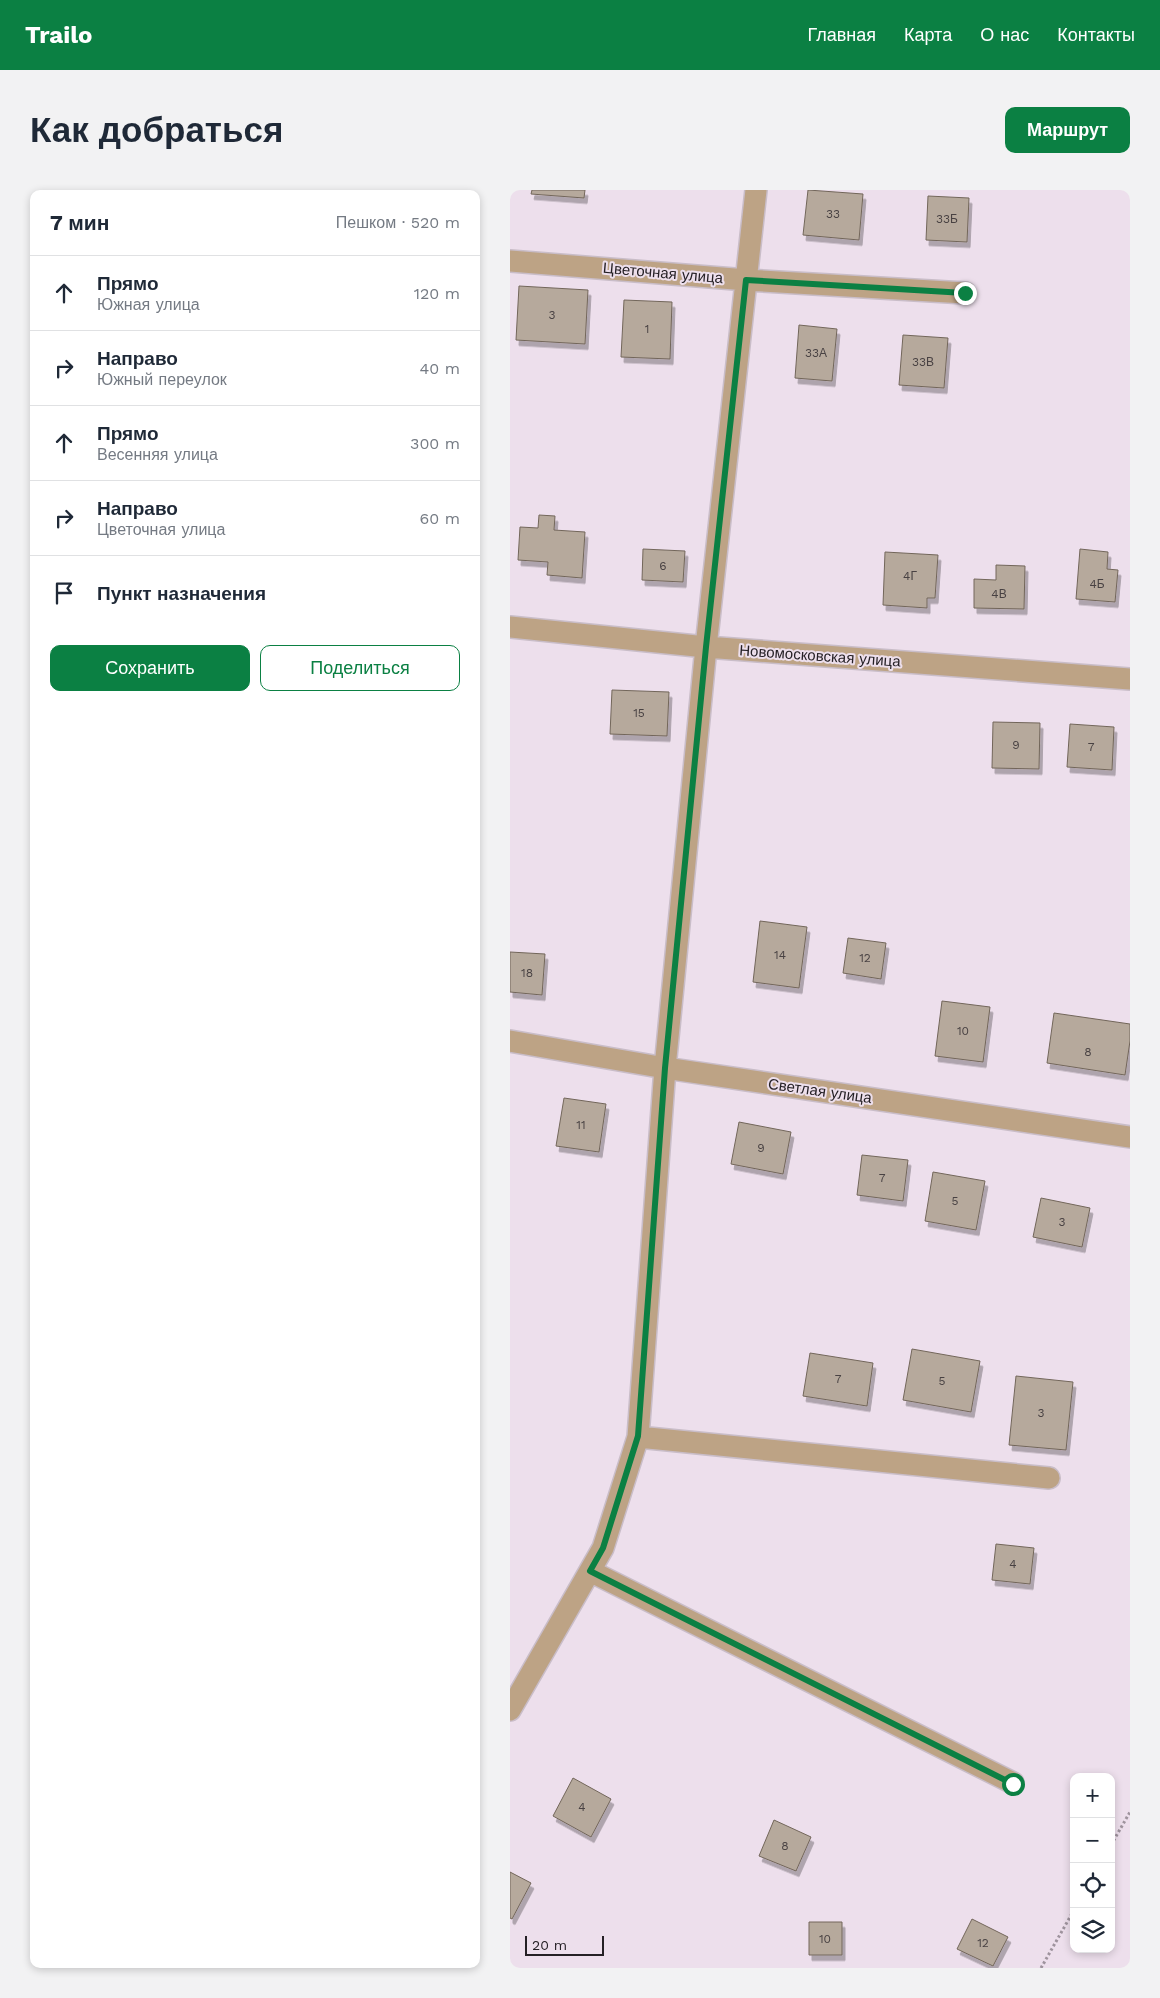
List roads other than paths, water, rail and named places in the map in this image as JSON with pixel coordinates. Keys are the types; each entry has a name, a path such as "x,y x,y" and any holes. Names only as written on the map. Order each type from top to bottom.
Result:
{"street":[{"path":"510,1710 603,1548 638,1436 665,1068 706,647 756,190"},
{"name":"Цветочная улица","path":"510,261 746,280 965,293"},
{"name":"Новомосковская улица","path":"510,627 706,647 1130,679"},
{"name":"Светлая улица","path":"510,1041 665,1068 1130,1137"},
{"path":"638,1436 1050,1478"},
{"path":"590,1571 1013,1784"}]}
